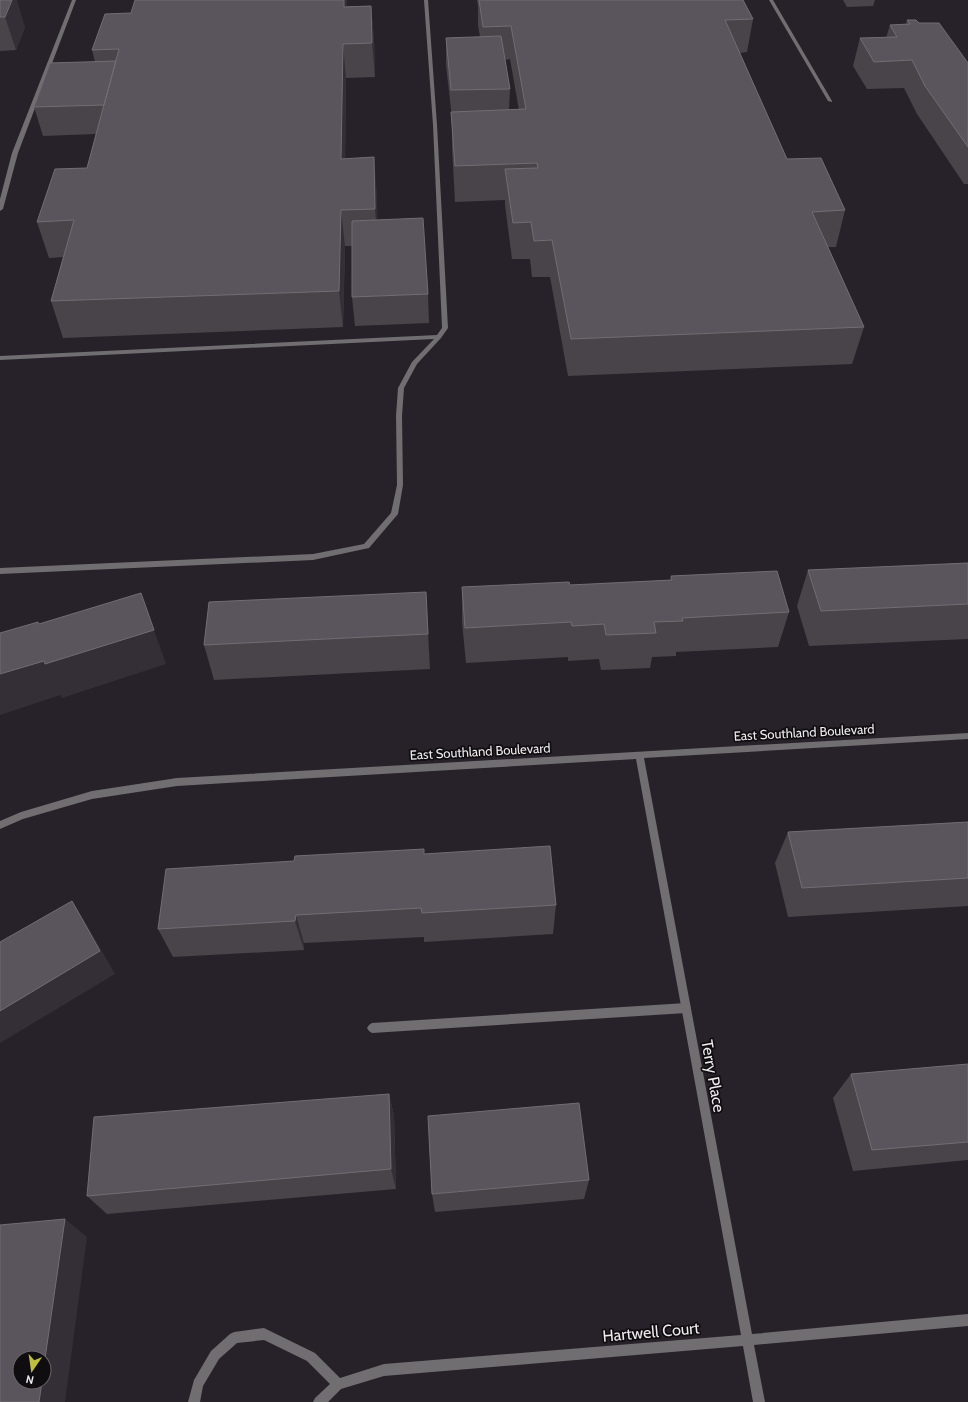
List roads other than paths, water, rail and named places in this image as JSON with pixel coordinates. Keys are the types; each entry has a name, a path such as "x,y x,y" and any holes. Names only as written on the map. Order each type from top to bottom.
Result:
{"street":[{"path":"0,209 15,153 74,0"},
{"path":"0,571 313,556 366,546 394,514 400,485 399,416 401,388 414,363 439,337 445,328 435,125 426,0"},
{"path":"771,0 830,101"},
{"path":"0,358 439,337"},
{"name":"East Southland Boulevard","path":"0,825 21,816 92,795 178,782 968,736"},
{"name":"Terry Place","path":"639,755 746,1340 759,1402"},
{"path":"372,1028 686,1008"},
{"name":"Hartwell Court","path":"319,1402 338,1384 384,1370 968,1320"},
{"path":"194,1402 198,1384 215,1355 234,1338 264,1334 311,1358 338,1384"}]}
